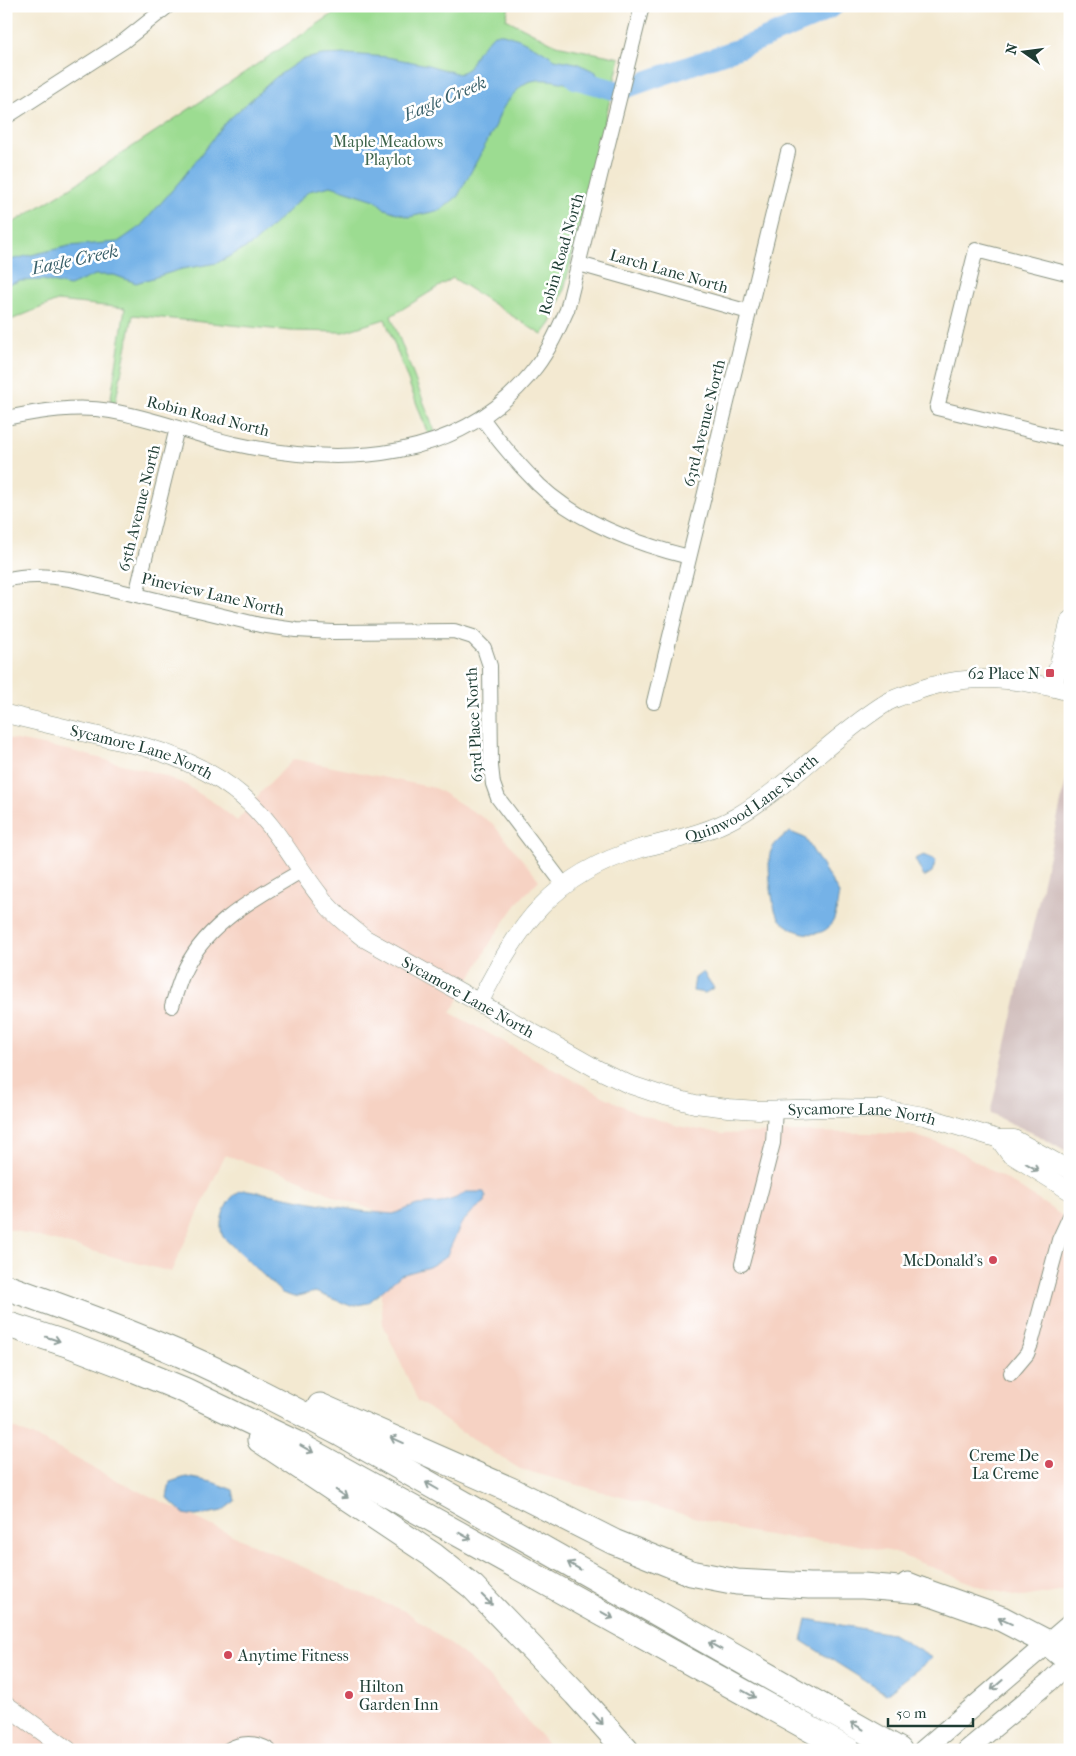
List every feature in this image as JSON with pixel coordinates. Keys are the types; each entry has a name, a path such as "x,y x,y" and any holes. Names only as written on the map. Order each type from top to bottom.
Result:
{"highway":[{"path":"6,1287 186,1347 513,1491 614,1542 691,1572 737,1582 809,1586 863,1586 923,1592 1002,1619 1048,1642 1070,1661"},
{"path":"56,1304 168,1348 255,1389 332,1429 899,1750"},
{"path":"6,1324 70,1345 184,1390 295,1442 848,1750"},
{"path":"184,1390 434,1556 473,1587 570,1687 626,1750"}],"main road":[{"path":"923,1750 1070,1624"},
{"path":"971,1747 1049,1682 1070,1661"}],"street":[{"path":"6,117 124,41 168,6"},
{"name":"Robin Road North","path":"6,418 36,411 91,409 134,416 236,444 277,452 353,456 399,451 430,443 461,430 482,418 514,391 536,367 567,310 642,6"},
{"name":"63rd Avenue North","path":"654,702 788,152"},
{"path":"1070,274 976,250 937,408 1070,440"},
{"name":"Larch Lane North","path":"579,264 749,312"},
{"path":"482,418 514,459 540,486 569,507 600,526 633,541 690,557"},
{"name":"65th Avenue North","path":"136,595 177,428"},
{"name":"Pineview Lane North","path":"6,580 20,576 46,576 70,579 260,625 296,630 334,632 454,631 473,637"},
{"path":"1061,690 1070,620"},
{"name":"63rd Place North","path":"473,637 484,648 490,666 491,766 493,784 498,798 564,885"},
{"name":"Quinwood Lane North","path":"479,1003 512,943 526,923 545,901 564,885 588,869 613,858 704,832 735,817 778,788 889,701 941,683 971,678 1006,678 1061,690"},
{"name":"Sycamore Lane North","path":"6,714 167,753 201,768 242,796 255,809 290,853 321,898 342,920 364,938 628,1084 695,1104 728,1108 851,1108 898,1111 924,1116 999,1140 1014,1139 1070,1170"},
{"path":"172,1006 182,976 190,961 213,931 234,912 301,871"},
{"path":"742,1264 773,1144 775,1109"},
{"name":"Sycamore Lane North","path":"999,1140 1009,1153 1070,1191"},
{"path":"1011,1373 1027,1354 1031,1344 1059,1240 1070,1216"},
{"path":"6,1705 68,1750"},
{"path":"228,1750 236,1745 251,1744 262,1746 269,1750"}],"shaded area":[{"path":"6,738 68,750 160,774 184,784 216,804 237,821 262,791 294,759 435,788 492,823 539,880 519,901 493,938 451,1013 635,1112 678,1126 722,1134 790,1132 913,1135 952,1147 1011,1182 1070,1221 1070,1589 1023,1597 987,1589 893,1552 847,1543 780,1537 744,1531 520,1469 461,1432 418,1401 383,1324 374,1210 341,1199 291,1176 225,1155 171,1272 6,1228"},
{"path":"1070,763 1070,1154 1037,1135 990,1114"},
{"path":"6,1425 46,1442 112,1478 221,1530 407,1612 462,1653 489,1677 553,1750 6,1750"}],"green space":[{"name":"Maple Meadows Playlot","path":"345,6 509,6 506,19 556,45 620,58 564,290 551,323 542,335 453,278 391,316 435,432 428,434 385,319 343,332 291,331 133,315 115,404 110,404 125,308 57,301 6,322 6,227 70,188"}],"water":[{"path":"494,34 503,34 519,39 555,59 576,63 596,72 601,86 588,91 565,83 547,80 531,81 524,84 502,109 496,125 458,196 441,210 409,217 385,209 375,200 331,186 309,191 253,244 217,263 182,269 136,283 114,275 95,275 69,286 43,280 20,281 6,285 6,261 69,246 118,242 141,226 180,181 226,122 276,77 301,60 322,55 348,54 387,57 428,65 459,74 469,68 477,52"},
{"path":"790,832 805,838 839,893 834,920 827,929 820,933 803,933 795,930 781,921 775,910 770,883 770,856 777,842"},
{"path":"924,855 936,860 932,872 924,877 915,859"},
{"path":"703,972 714,988 705,993 693,991 695,978"},
{"path":"248,1190 360,1211 393,1214 417,1205 441,1203 466,1192 484,1192 486,1197 485,1202 474,1210 461,1224 446,1257 429,1267 401,1275 368,1303 351,1306 315,1292 294,1297 282,1293 223,1237 221,1226 223,1213 229,1201 238,1192"},
{"path":"186,1477 212,1482 233,1490 235,1501 222,1511 196,1516 184,1514 167,1498 170,1482"},
{"path":"807,1619 892,1634 932,1658 886,1694 802,1641"}],"waterway":[{"name":"Eagle Creek","path":"575,79 618,91 743,47 813,18 834,6"}],"place":[{"name":"62 Place N","path":"1050,673"},
{"name":"McDonald's","path":"993,1260"},
{"name":"Creme De La Creme","path":"1049,1464"},
{"name":"Anytime Fitness","path":"228,1655"},
{"name":"Hilton Garden Inn","path":"349,1695"}]}
